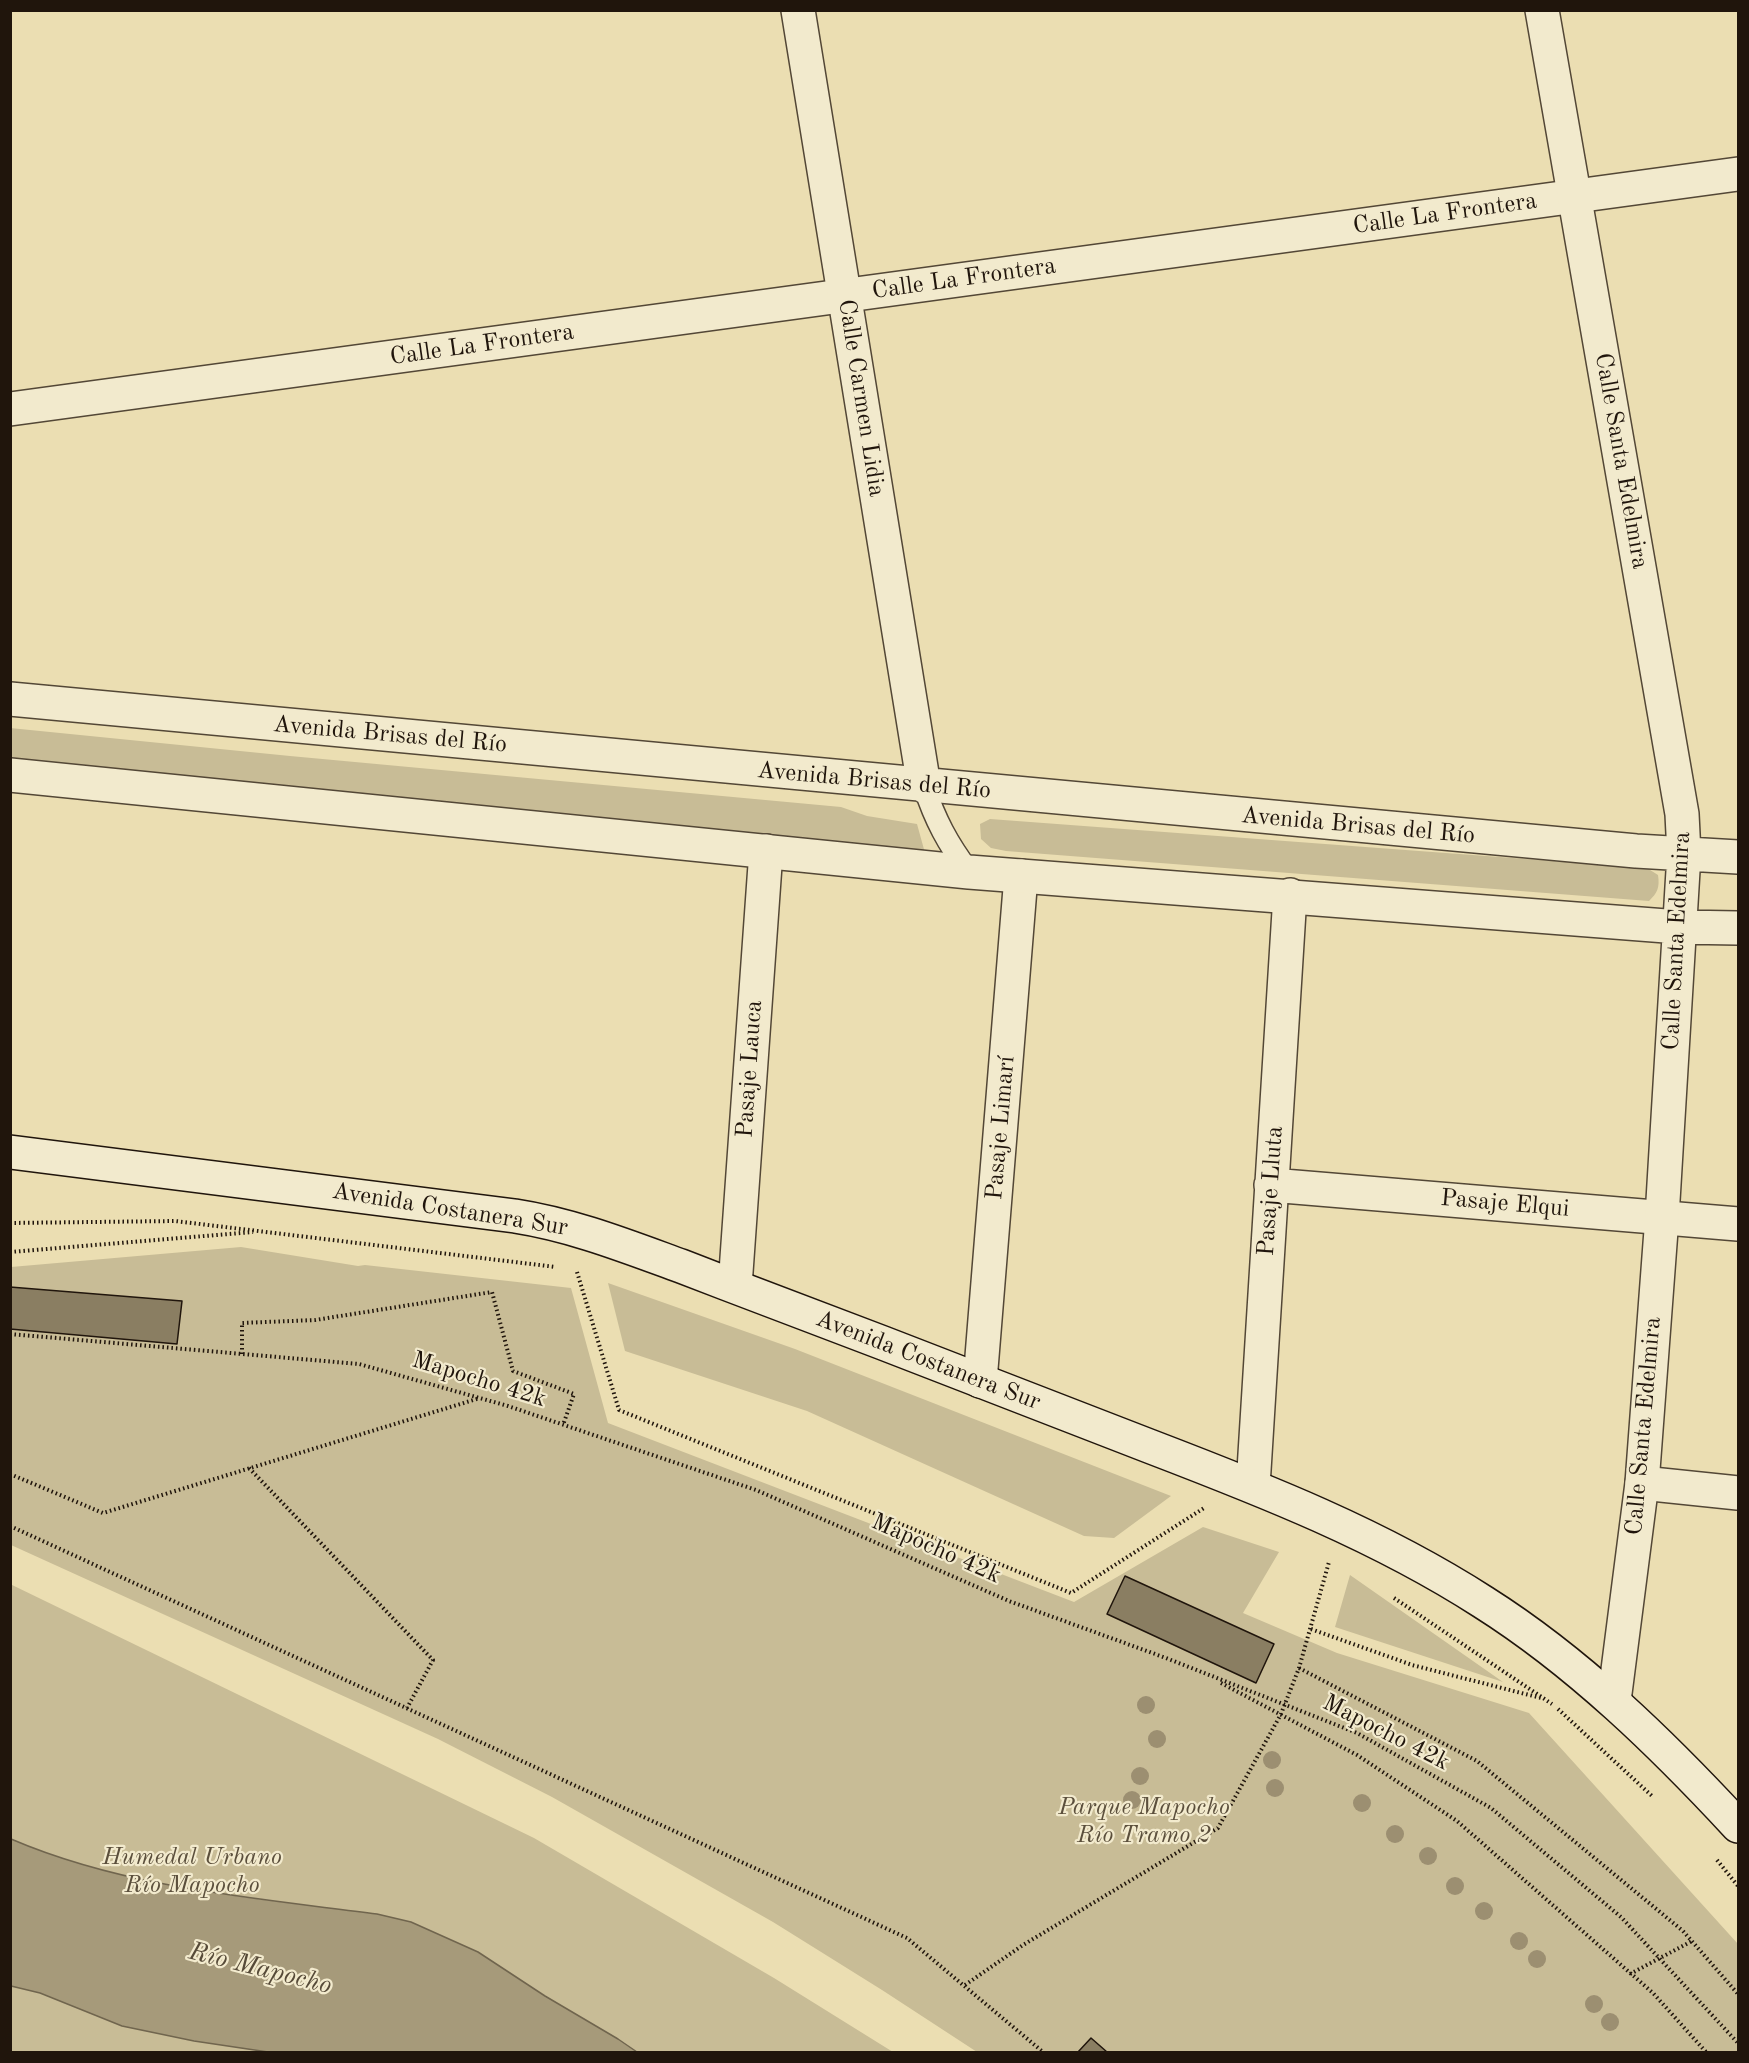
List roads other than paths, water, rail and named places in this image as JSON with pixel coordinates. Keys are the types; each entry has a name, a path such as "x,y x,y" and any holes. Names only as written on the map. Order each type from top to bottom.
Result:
{"street":[{"name":"Calle Carmen Lidia","path":"798,10 924,786"},
{"name":"Calle Santa Edelmira","path":"1542,10 1682,814 1684,854 1662,1217 1641,1483 1614,1701"},
{"name":"Calle La Frontera","path":"10,409 1738,174"},
{"name":"Avenida Brisas del Río","path":"10,699 924,786 1738,857"},
{"path":"10,775 969,872 1679,927 1738,928"},
{"name":"Pasaje Lauca","path":"735,1286 766,852"},
{"name":"Pasaje Limarí","path":"980,1381 1022,876"},
{"name":"Pasaje Lluta","path":"1254,1486 1290,896"},
{"name":"Avenida Costanera Sur","path":"10,1152 537,1219 590,1233 735,1286 1254,1486 1359,1533 1440,1575 1528,1633 1614,1701 1667,1751 1738,1827"},
{"name":"Pasaje Elqui","path":"1271,1185 1738,1224"},
{"path":"1641,1483 1738,1493"}],"lane":[{"path":"924,786 933,814 950,846 969,872"}],"water":[{"name":"Río Mapocho","path":"11,1839 54,1856 144,1880 237,1896 377,1914 411,1922 478,1952 637,2052 268,2052 194,2041 122,2026 40,1993 11,1986"}],"park label":[{"name":"Parque Mapocho Río Tramo 2","path":"1144,1822"},
{"name":"Humedal Urbano Río Mapocho","path":"192,1872"}]}
